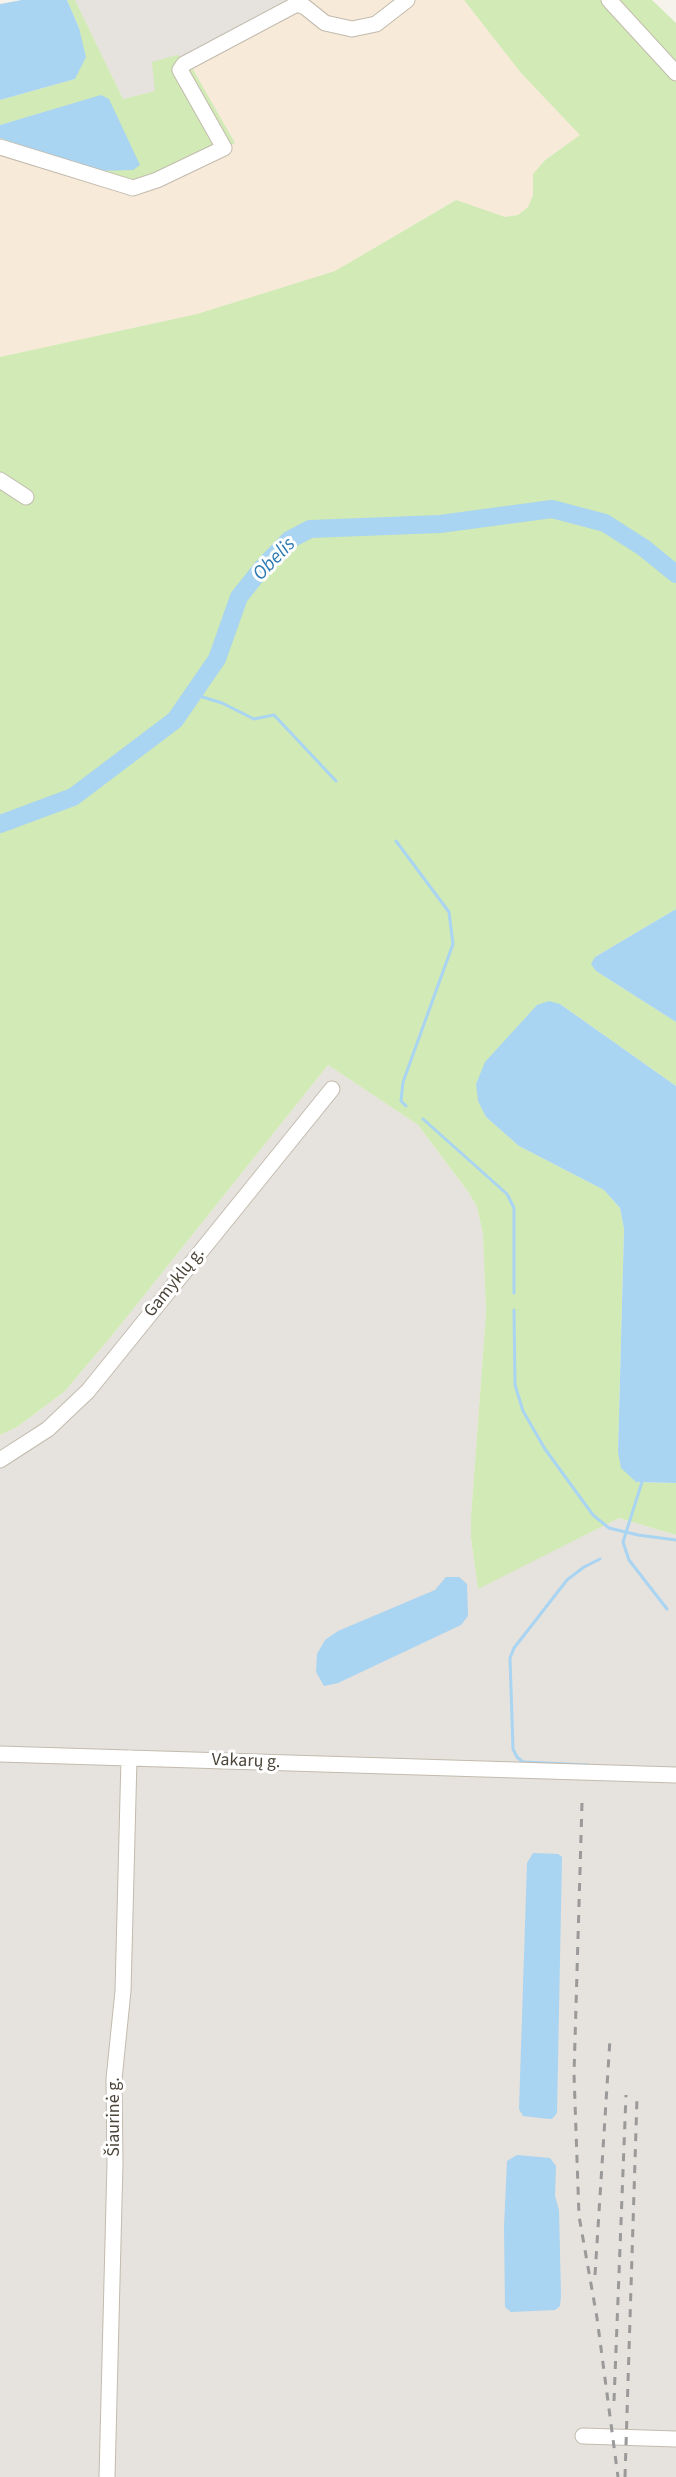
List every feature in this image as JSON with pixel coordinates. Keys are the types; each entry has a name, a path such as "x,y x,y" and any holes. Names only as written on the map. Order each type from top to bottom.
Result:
{"street":[{"path":"0,147 133,188 157,180 224,148 180,70 184,64 297,4 305,7 325,23 352,29 376,24 407,0"},
{"path":"609,0 676,73"},
{"path":"0,480 26,497"},
{"name":"Gamyklų g.","path":"0,1460 48,1429 88,1391 332,1089"},
{"name":"Vakarų g.","path":"0,1754 676,1775"},
{"name":"Šiaurinė g.","path":"107,2477 115,2163 114,2079 123,1991 129,1758"},
{"path":"584,2436 676,2439"}],"shaded area":[{"path":"75,0 295,0 155,91 123,99"},
{"path":"295,0 464,0 521,73 581,135 545,159 533,174 533,195 528,207 518,215 505,217 455,200 335,271 197,314 0,357 0,147 157,180 235,143 187,59"},
{"path":"328,1065 418,1125 477,1207 483,1234 486,1313 471,1517 471,1538 478,1588 619,1518 676,1535 676,2477 0,2477 0,1435 17,1427 64,1392 114,1333"}],"green space":[{"path":"67,0 75,0 123,99 155,91 152,62 177,55 187,59 235,143 157,180 133,188 0,147 0,138 3,140 101,96 0,125 0,100 75,79 79,28"},
{"path":"464,0 652,0 676,23 676,909 595,957 596,971 676,1022 676,1086 560,1004 537,1005 486,1062 476,1084 486,1117 519,1146 604,1190 620,1208 624,1229 618,1452 636,1482 676,1483 676,1535 619,1518 478,1589 471,1538 471,1517 486,1313 483,1234 477,1207 418,1125 328,1065 114,1333 64,1392 17,1427 0,1435 0,357 197,314 335,271 456,200 505,217 518,215 528,207 533,195 533,174 545,160 580,135 521,73"}],"water":[{"path":"22,0 67,0 79,28 86,57 75,79 0,100 0,4"},
{"path":"101,95 109,99 140,165 133,170 95,171 0,138 0,125"},
{"path":"676,909 676,1022 596,971 591,964 595,957"},
{"path":"549,1001 560,1004 676,1086 676,1483 636,1482 621,1468 618,1452 624,1229 620,1208 604,1190 519,1146 486,1117 478,1101 476,1084 485,1062 537,1005"},
{"path":"446,1577 459,1577 467,1584 468,1616 461,1625 338,1683 324,1686 316,1672 317,1654 325,1640 338,1631 435,1590"},
{"path":"533,1853 558,1854 562,1857 557,2113 552,2119 523,2116 519,2109 527,1863"},
{"path":"517,2155 550,2158 556,2166 555,2196 559,2210 561,2296 560,2306 555,2310 511,2312 505,2307 504,2227 507,2161"}],"waterway":[{"name":"Obelis","path":"0,824 73,797 175,720 217,659 239,597 262,568 289,540 310,529 440,524 552,509 605,523 644,548 676,574"},
{"path":"193,694 222,703 254,719 274,715 336,781"},
{"path":"396,841 449,912 453,944 403,1082 401,1101 406,1106"},
{"path":"423,1119 507,1194 514,1208 514,1293"},
{"path":"514,1310 515,1385 523,1411 545,1449 593,1515 609,1528 676,1540"},
{"path":"642,1482 623,1542 629,1560 667,1609"},
{"path":"589,1765 523,1762 517,1757 513,1749 510,1658 514,1648 567,1580 584,1567 600,1559"}],"railway":[{"path":"582,1803 574,2074 579,2216 597,2318 618,2477"},
{"path":"595,2275 610,2039"},
{"path":"614,2401 626,2095"},
{"path":"625,2477 637,2098"}]}
